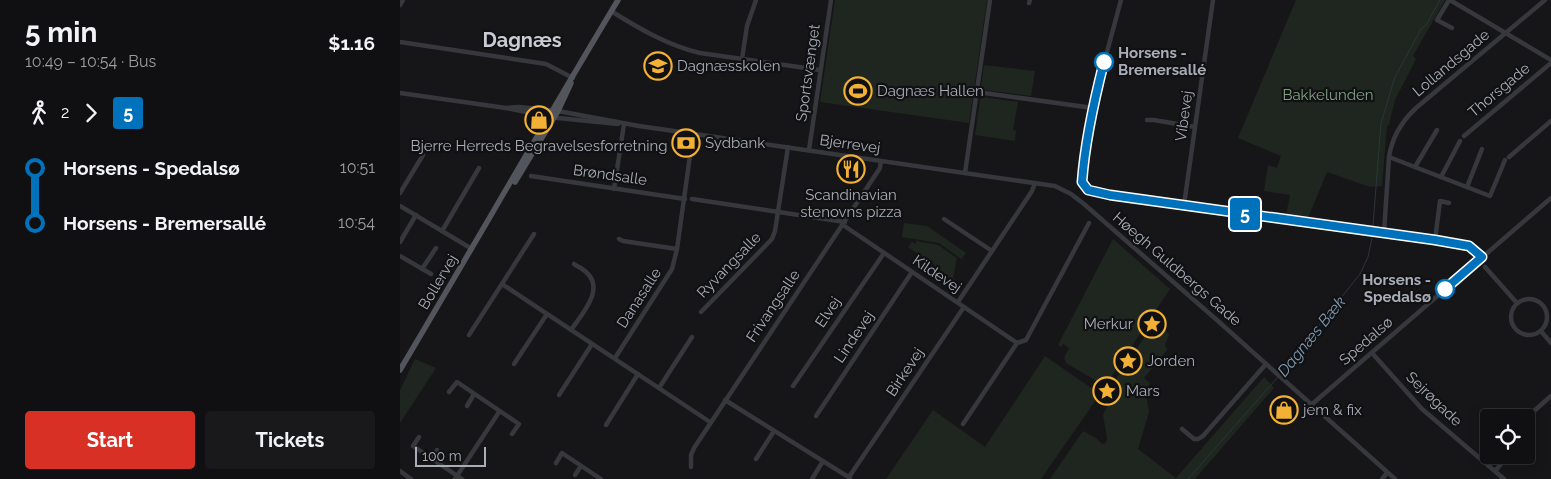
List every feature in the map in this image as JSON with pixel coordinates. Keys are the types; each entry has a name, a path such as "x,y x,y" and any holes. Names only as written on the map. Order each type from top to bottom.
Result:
{"main road":[{"name":"Bollervej","path":"400,370 553,114 572,77 618,0"}],"street":[{"path":"400,5 403,0"},
{"path":"742,60 747,26 756,0"},
{"name":"Sportsvænget","path":"809,150 831,0"},
{"path":"965,173 990,0"},
{"path":"1121,0 1093,108 1083,164 1082,182 1088,190 1094,193 1435,240 1469,246 1482,257"},
{"name":"Vibevej","path":"1184,205 1214,0"},
{"path":"1452,28 1437,20 1449,0 1551,62"},
{"name":"Lollandsgade","path":"1383,233 1389,158 1395,136 1408,116 1546,0"},
{"path":"611,11 663,40 686,50 742,60 820,70"},
{"path":"400,42 546,64 572,77"},
{"name":"Thorsgade","path":"1464,136 1551,62"},
{"path":"977,92 1093,108"},
{"name":"Bjerrevej","path":"400,93 1055,186 1071,194"},
{"path":"1147,120 1195,126"},
{"path":"1389,158 1490,196 1507,158 1551,121"},
{"path":"614,188 624,124"},
{"path":"1415,168 1437,130"},
{"name":"Danasalle","path":"615,358 672,269 678,249 693,134"},
{"path":"1441,177 1460,141"},
{"name":"Ryvangsalle","path":"701,312 772,239 779,212 788,147"},
{"path":"1467,187 1482,150"},
{"path":"400,193 423,155"},
{"name":"Frivangsalle","path":"690,467 694,448 710,422 844,223 880,168 881,161"},
{"path":"442,231 479,168"},
{"name":"Brøndsalle","path":"531,176 685,199"},
{"path":"958,302 1032,191 1035,183"},
{"name":"Høegh Guldbergs Gade","path":"1071,194 1395,479"},
{"path":"692,200 844,223"},
{"name":"Spedalsø","path":"1311,405 1550,200"},
{"path":"1435,240 1440,202 1449,203"},
{"path":"400,206 472,248"},
{"path":"400,242 416,215"},
{"path":"944,219 992,251"},
{"name":"Kildevej","path":"844,223 884,253 1017,343"},
{"path":"963,424 1017,343 1026,340 1089,223"},
{"path":"468,335 534,234"},
{"name":"Danasalle","path":"619,239 678,249"},
{"path":"422,269 436,248"},
{"name":"Elvej","path":"793,386 884,253"},
{"path":"400,256 431,274"},
{"path":"571,330 588,303 594,286 588,273 574,264"},
{"path":"1485,267 1517,303"},
{"name":"Lindevej","path":"816,416 912,272"},
{"path":"502,284 710,422"},
{"path":"1530,298 1535,299 1542,305 1547,318 1541,331 1528,335 1515,329 1510,316 1517,303 1530,298"},
{"name":"Birkevej","path":"850,478 964,307"},
{"path":"514,364 547,314"},
{"path":"1541,331 1551,343"},
{"path":"659,388 692,337"},
{"path":"559,395 592,344"},
{"name":"Sejrøgade","path":"1372,353 1422,409 1504,479"},
{"path":"1182,429 1194,439 1203,436 1266,364"},
{"path":"606,425 638,374"},
{"path":"449,392 456,382 518,424 512,434"},
{"path":"467,406 474,394"},
{"path":"1535,410 1551,396"},
{"path":"725,400 850,478"},
{"path":"456,477 499,412"},
{"path":"756,459 774,430"},
{"path":"419,437 413,446 456,477 462,479"},
{"path":"431,458 437,450"},
{"path":"556,463 562,453 601,479"},
{"path":"812,479 823,461"},
{"path":"1495,471 1501,464"},
{"path":"575,475 581,466"},
{"path":"400,471 411,479"},
{"path":"1382,479 1388,473"}],"green space":[{"path":"835,0 987,0 969,123 820,102"},
{"name":"Bakkelunden","path":"1296,0 1445,0 1413,56 1416,59 1395,100 1389,125 1387,126 1382,186 1370,187 1327,172 1308,218 1286,215 1290,195 1264,191 1268,165 1277,168 1281,156 1238,138"},
{"path":"984,65 1035,71 1031,96 984,90 981,87"},
{"path":"983,97 1018,102 1013,130 1016,131 1015,141 975,135 980,100"},
{"path":"904,223 927,226 966,253 962,258 964,261 939,243 902,237"},
{"path":"1113,239 1170,289 1105,386 1066,363 1064,358 1069,348 1063,344 1061,347 1058,345"},
{"path":"916,241 938,245 957,258 953,282 934,269 935,265 908,247 912,242 916,244"},
{"path":"1156,320 1169,335 1165,345 1167,350 1144,378 1150,383 1146,393 1149,412 1138,449 1176,478 1264,377 1274,388 1195,479 1050,479 1083,431 1096,438 1102,444 1106,443 1107,438 1103,415 1112,397 1110,388"},
{"path":"1045,356 1100,394 1041,479 886,479 933,410 985,447"},
{"path":"415,359 436,368 400,423 400,390"}],"waterway":[{"name":"Dagnæs Bæk","path":"1280,374 1360,274 1368,257 1372,238 1381,123 1395,77 1421,29 1426,25 1440,0"},
{"name":"Dagnæs Bæk","path":"1188,479 1278,377"}],"bus line":[{"name":"5","path":"1104,62 1083,164 1082,182 1088,190 1094,193 1435,240 1469,246 1476,250 1482,257 1445,289"}],"place":[{"name":"Horsens - Bremersallé","path":"1104,62"},
{"name":"Dagnæsskolen","path":"658,66"},
{"name":"Dagnæs Hallen","path":"858,91"},
{"name":"Bjerre Herreds Begravelsesforretning","path":"539,120"},
{"name":"Sydbank","path":"686,143"},
{"name":"Scandinavian stenovns pizza","path":"851,169"},
{"name":"Horsens - Spedalsø","path":"1445,289"},
{"name":"Merkur","path":"1152,324"},
{"name":"Jorden","path":"1128,361"},
{"name":"Mars","path":"1107,391"},
{"name":"jem & fix","path":"1284,410"}],"district":[{"name":"Dagnæs","path":"522,40"}]}
